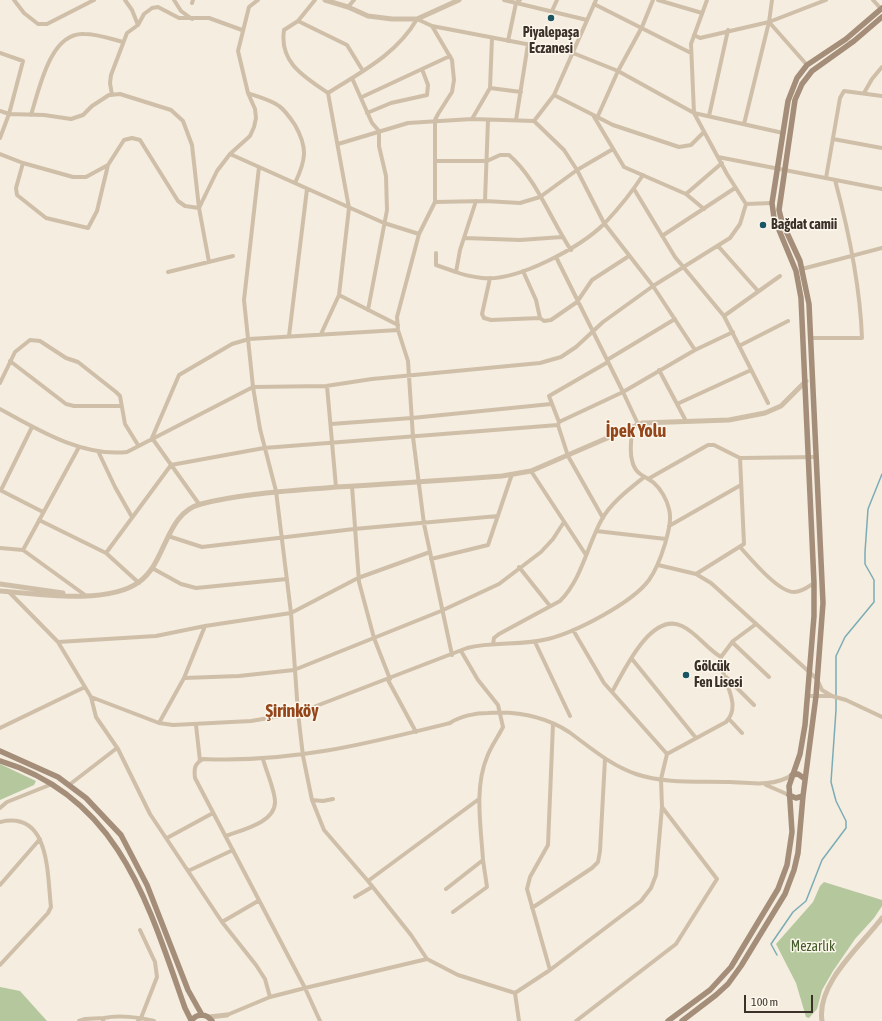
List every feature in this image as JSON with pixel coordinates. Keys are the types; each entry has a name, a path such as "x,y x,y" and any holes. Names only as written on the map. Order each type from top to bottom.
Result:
{"main road":[{"path":"668,1021 710,990 731,967 781,880 787,865 791,841 789,795 792,775 802,748 808,696 814,616 814,583 803,316 799,283 792,261 774,218 772,203 790,94 797,78 807,65 846,39 882,8"},
{"path":"682,1021 704,1005 728,984 741,966 788,886 798,853 803,796 816,696 823,603 810,304 802,269 782,222 779,210 794,105 802,84 817,67 854,41 882,17"},
{"path":"0,751 37,766 58,777 86,798 121,835 133,856 157,908 188,990 202,1014 210,1019"},
{"path":"0,761 52,784 85,809 100,824 123,857 143,898 191,1021 196,1016 202,1014"},
{"path":"792,775 798,774 805,779"},
{"path":"789,795 796,798 803,796"},
{"path":"710,990 716,995"},
{"path":"698,1000 704,1005"}],"street":[{"path":"14,0 28,18 38,24 47,24 94,0"},
{"path":"125,0 132,10 138,25"},
{"path":"174,0 181,10 192,19"},
{"path":"200,208 217,171 230,154 250,136 254,128 256,118 255,109 248,93 238,51 242,30 250,7 258,0"},
{"path":"315,0 298,21 284,30 284,44 294,68 328,93 349,208 339,295 321,334"},
{"path":"325,0 348,7 368,16 392,19 417,19 459,0"},
{"path":"348,7 354,0"},
{"path":"504,0 518,1 587,20"},
{"path":"552,11 557,0"},
{"path":"598,118 618,71 642,27 653,0"},
{"path":"658,0 702,13"},
{"path":"0,409 32,427 79,447 113,453 127,452 253,387 327,386 372,379 409,377 540,364 561,357 576,347 593,331 653,286 718,246 736,232 744,214 746,204 735,188 694,113 691,44 707,0"},
{"path":"744,124 769,22 772,0"},
{"path":"694,35 700,38 728,30 769,22 826,0"},
{"path":"873,0 882,8"},
{"path":"508,41 518,1"},
{"path":"534,121 554,95 595,2 691,53"},
{"path":"112,95 110,83 127,33 138,25 144,14 152,8 158,7 179,18 209,18 242,30"},
{"path":"328,93 363,71 402,42 417,19"},
{"path":"417,19 432,26 573,53 618,71 694,113 783,133"},
{"path":"298,21 347,45 363,71"},
{"path":"769,22 807,65"},
{"path":"432,26 452,60 454,80 452,92 435,120 435,202 419,234 396,317 408,361 413,437 424,524 441,611 452,655"},
{"path":"709,116 728,30"},
{"path":"30,115 49,61 62,42 83,33 123,42"},
{"path":"472,119 490,88 492,38"},
{"path":"516,120 528,44"},
{"path":"0,52 23,61 9,114 0,138"},
{"path":"362,97 450,56"},
{"path":"864,93 872,79 882,67"},
{"path":"367,113 391,103 427,95 428,85 422,69"},
{"path":"352,78 362,97 372,123 380,131 379,146 386,176 387,210 368,310"},
{"path":"490,88 521,92"},
{"path":"826,178 840,98 844,91 882,96"},
{"path":"248,93 279,106 292,120 301,136 305,156 295,183"},
{"path":"0,111 9,114 72,119 112,95 120,94 135,97 171,110 183,120 192,145 209,262"},
{"path":"554,95 590,112 598,118 636,134 679,147 691,145 704,132"},
{"path":"590,112 624,167 686,194 704,209"},
{"path":"338,144 408,123 435,120 472,119 534,121 564,150 577,170 604,224 653,286 695,350"},
{"path":"485,201 488,120"},
{"path":"23,163 16,188 17,195 46,218 88,228 97,211 108,165 124,140 132,138 140,140 178,201 185,206 200,208"},
{"path":"833,139 882,148"},
{"path":"435,202 485,201 520,203 540,198 577,170 613,149"},
{"path":"0,154 23,163 73,176 86,177 108,165"},
{"path":"230,154 384,224 419,234"},
{"path":"436,161 486,161 500,155 509,155 536,188 540,198 570,250"},
{"path":"718,156 882,189"},
{"path":"686,194 722,163"},
{"path":"259,167 244,300 253,387 264,448 276,492 291,613 294,670 303,756 312,800 324,830 368,881 411,935 426,959 458,975 515,993"},
{"path":"436,253 436,264 456,272 483,279 523,271 570,250 604,224 634,189 643,175"},
{"path":"811,338 862,338 860,305 848,228 835,180"},
{"path":"662,236 735,188"},
{"path":"289,336 307,189"},
{"path":"634,189 662,236 684,268 724,316 768,403"},
{"path":"456,272 460,250 476,201"},
{"path":"746,204 772,203"},
{"path":"465,238 520,240 562,237"},
{"path":"718,246 758,291"},
{"path":"802,269 882,248"},
{"path":"168,272 233,256"},
{"path":"490,278 482,314 484,318 490,320 540,318 544,321 551,320 577,302 592,280 629,256"},
{"path":"556,257 638,424"},
{"path":"523,271 536,300 540,318"},
{"path":"724,316 780,276"},
{"path":"339,295 398,328"},
{"path":"603,518 568,456 549,396 675,319"},
{"path":"739,346 788,321"},
{"path":"152,438 179,375 232,344 249,339 398,328"},
{"path":"106,553 171,465 264,448 332,444 558,424 623,392 695,350 732,332"},
{"path":"0,383 10,361 16,352 30,340 40,341 66,358 78,362 120,396 125,424 138,445"},
{"path":"10,361 66,404 74,406 122,406"},
{"path":"659,370 686,421"},
{"path":"677,404 751,370"},
{"path":"0,591 60,596 114,593 139,582 152,568 168,536 181,515 200,504 276,492 418,482 531,471 638,424 653,421 729,420 765,413 781,406 806,381"},
{"path":"327,386 336,488"},
{"path":"330,424 412,418 552,404"},
{"path":"32,427 1,490 43,512"},
{"path":"91,696 159,723 173,725 196,725 251,721 298,713 476,646 535,642 573,630 601,616 638,591 650,579 658,565 666,539 670,511 666,500 658,487 643,478 637,471 632,461 632,427"},
{"path":"152,438 200,504"},
{"path":"648,480 708,445 714,445 740,458 817,457"},
{"path":"23,550 79,447"},
{"path":"98,451 115,487 132,517"},
{"path":"696,574 744,544 740,485 740,458"},
{"path":"531,471 586,555"},
{"path":"431,559 488,545 512,474"},
{"path":"493,644 494,638 499,634 560,601 574,585 596,531 603,518 613,504 643,478"},
{"path":"669,526 740,485"},
{"path":"352,486 358,578 374,638 389,680 416,732"},
{"path":"168,536 202,547 354,529 424,524 498,516"},
{"path":"39,520 106,553 139,582"},
{"path":"184,678 239,676 294,670 441,611 494,587 541,552 554,538 564,522"},
{"path":"596,531 666,539"},
{"path":"740,547 760,569 788,591 799,591 814,583"},
{"path":"0,548 23,550 85,595"},
{"path":"58,642 156,636 205,626 291,613 358,578 430,552"},
{"path":"658,565 696,574 717,587 809,674 817,679 822,690 832,696"},
{"path":"519,567 550,606"},
{"path":"152,568 181,584 196,588 287,579"},
{"path":"0,584 78,595"},
{"path":"9,592 58,642 91,696 96,717 117,748 150,814 222,922 256,964 265,979 270,997"},
{"path":"612,692 632,659 651,632 670,623 684,626 710,651 721,657"},
{"path":"515,993 550,970 625,915 647,895 656,875 662,807 661,779 667,754 729,719 732,715 733,702 721,657 732,642 756,624"},
{"path":"159,723 184,678 205,626"},
{"path":"573,630 604,683 667,754"},
{"path":"535,642 570,716"},
{"path":"732,642 769,677"},
{"path":"453,912 487,887 483,860 479,799 481,777 486,756 503,727 500,712 493,698 478,680 461,651"},
{"path":"632,659 696,738"},
{"path":"725,676 754,705"},
{"path":"0,728 85,687"},
{"path":"808,696 832,696 840,698 882,717"},
{"path":"200,761 303,756 338,750 416,732 450,723 456,719 464,717 500,712 525,713 553,724 568,732 605,759 634,774 661,779 764,784 779,781 792,775"},
{"path":"729,719 742,733"},
{"path":"550,970 528,896 528,883 546,851 549,838 553,724"},
{"path":"196,725 200,761 194,768 195,778 258,901 305,988 320,1021"},
{"path":"69,785 117,748"},
{"path":"226,836 262,822 274,811 275,801 263,759"},
{"path":"532,908 584,875 598,862 600,851 605,759"},
{"path":"0,808 7,802 52,784"},
{"path":"764,784 777,788 789,795"},
{"path":"312,800 323,801 333,799"},
{"path":"368,881 479,799"},
{"path":"576,1021 676,944 717,879 662,807"},
{"path":"167,838 213,813"},
{"path":"0,822 15,821 24,824 36,833 40,839 47,858 51,906 48,913 0,965"},
{"path":"0,884 40,839"},
{"path":"188,871 233,850"},
{"path":"446,889 483,860"},
{"path":"355,896 372,887"},
{"path":"222,922 258,901"},
{"path":"822,1021 821,1014 824,1000 830,984 846,960 882,918"},
{"path":"140,930 155,962 157,977 140,1019"},
{"path":"210,1019 227,1015 270,997 426,959"},
{"path":"515,993 519,1021"},
{"path":"219,1021 227,1015"},
{"path":"79,1021 85,1019 103,1020 113,1016 154,1021"}],"green space":[{"path":"0,764 36,781 34,785 0,800"},
{"name":"Mezarlık","path":"824,882 882,900 882,906 874,918 855,939 833,971 822,990 817,1009 809,1018 806,1017 796,983 776,944 813,902 820,886"},
{"path":"0,987 20,991 47,1021 0,1021"}],"waterway":[{"path":"777,955 771,944 793,912 806,901 822,860 846,828 846,821 836,801 831,782 836,710 836,656 845,637 874,602 874,580 865,564 865,552 868,509 882,474"}],"place":[{"name":"Piyalepaşa Eczanesi","path":"551,18"},
{"name":"Bağdat camii","path":"763,225"},
{"name":"Gölcük Fen Lisesi","path":"686,675"}],"district":[{"name":"İpek Yolu","path":"636,431"},
{"name":"Şirinköy","path":"292,711"}]}
